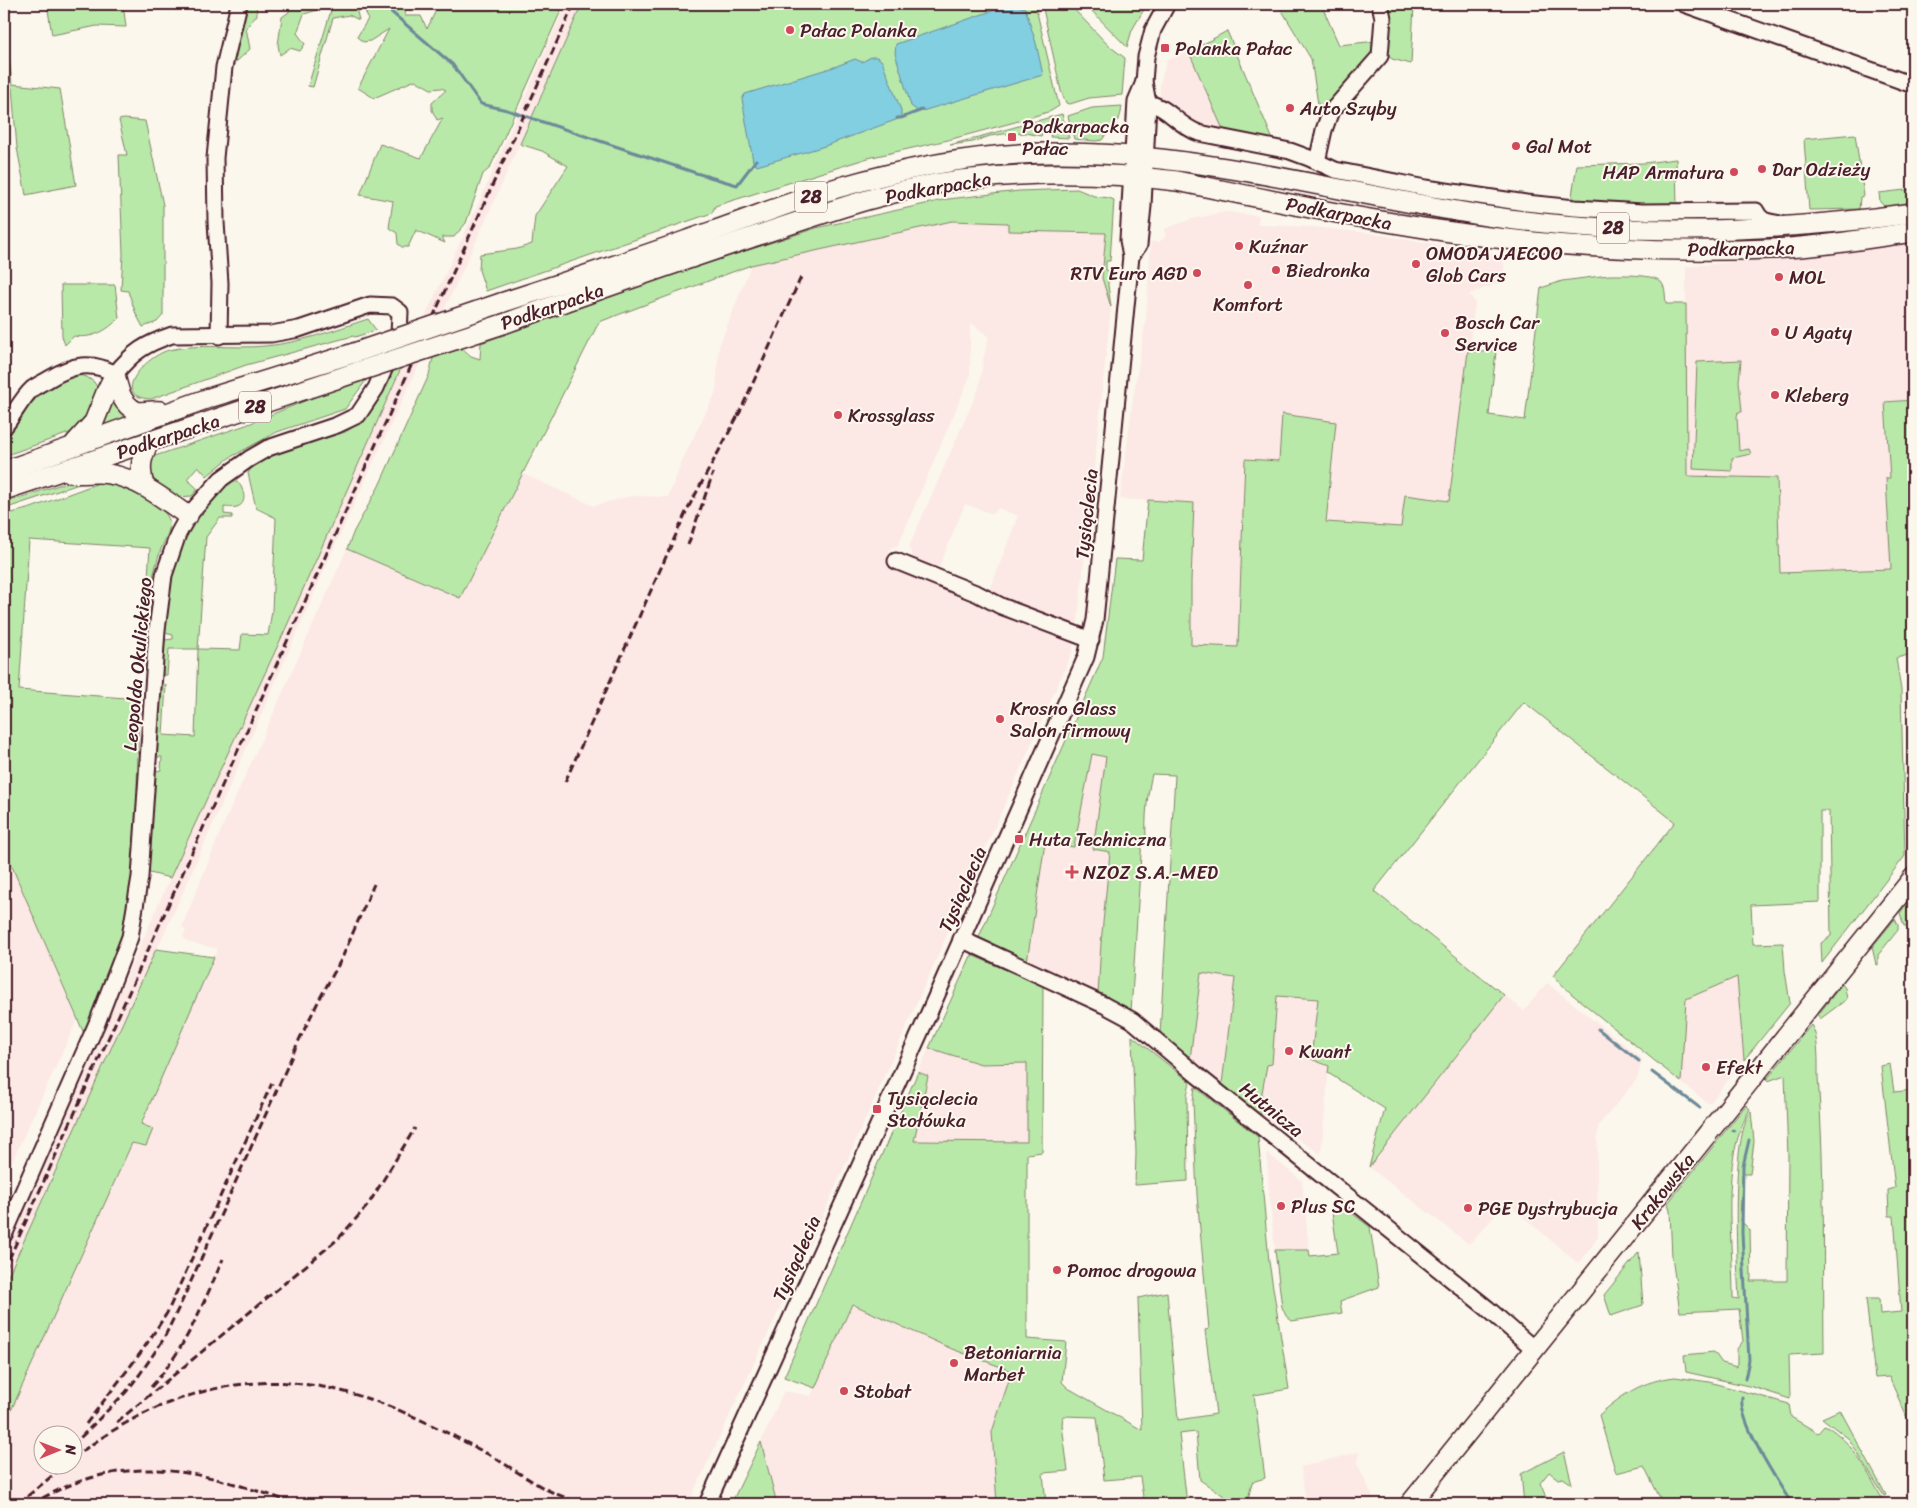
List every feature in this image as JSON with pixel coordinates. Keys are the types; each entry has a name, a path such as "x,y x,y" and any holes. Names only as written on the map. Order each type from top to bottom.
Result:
{"main road":[{"name":"Podkarpacka","path":"4,471 176,410 609,268 834,188 891,174 1014,154 1102,153 1139,155 1232,168 1361,194 1491,216 1593,227 1688,231 1742,220 1796,227 1913,214"},
{"name":"Podkarpacka","path":"4,490 503,324 800,222 863,202 917,188 960,180 1012,174 1058,173 1138,176 1177,181 1444,232 1608,247 1666,250 1772,249 1854,241 1913,232"},
{"path":"115,374 119,393 127,404 137,412 176,410"},
{"path":"74,445 94,422 115,374"},
{"path":"144,486 140,471 141,460 150,441"},
{"path":"60,471 80,474 110,474 144,486 188,516"},
{"name":"Krakowska","path":"1410,1504 1913,878"}],"street":[{"path":"219,336 220,283 216,222 215,158 224,67 240,4"},
{"path":"1139,155 1148,104 1144,82 1146,57 1152,30 1167,4"},
{"path":"1317,162 1330,113 1380,56 1383,18 1380,4"},
{"path":"1684,4 1913,85"},
{"path":"1139,155 1136,101 1144,82"},
{"path":"1148,104 1165,109 1187,129 1199,133 1290,151 1335,170 1399,183 1536,204 1742,220"},
{"name":"Tysiąclecia","path":"707,1504 1080,673 1091,640 1098,592 1131,256 1139,245 1139,155"},
{"name":"Leopolda Okulickiego","path":"4,1235 97,1023 130,937 140,878 157,630 164,574 178,534 188,516 221,479 249,459 268,448 337,425 358,415 376,388 400,335 400,312 392,306 370,305 299,329 271,334 172,335 157,340 136,351 115,374"},
{"path":"4,426 32,390 66,369 91,366 108,370 115,374"},
{"path":"896,561 978,594 1001,606 1091,640"},
{"name":"Hutnicza","path":"961,939 1104,1005 1132,1020 1198,1076 1474,1298 1534,1349"}],"shaded area":[{"path":"566,4 582,4 482,228 338,539 184,890 4,1285 4,1254 179,858 285,630 420,327 477,207"},
{"path":"1189,52 1224,132 1186,122 1173,106 1160,97 1160,84 1167,60"},
{"path":"1225,212 1259,216 1257,225 1311,227 1368,233 1503,255 1505,281 1469,294 1475,302 1449,502 1401,527 1326,522 1336,422 1279,461 1239,593 1238,647 1191,645 1194,503 1120,499 1146,319 1151,242 1159,242 1166,236 1164,229 1192,219"},
{"path":"952,221 1008,223 1008,231 1106,233 1102,278 1111,307 1077,628 1068,628 991,594 990,590 1018,516 998,508 993,514 965,504 938,569 913,558 909,547 979,388 989,337 970,322 970,376 898,545 891,548 885,561 1073,642 1073,650 811,1242 688,1504 4,1504 4,1426 132,1143 146,1146 140,1124 218,949 188,942 183,937 186,930 182,927 222,828 347,549 460,598 523,474 594,506 630,496 668,497 685,455 716,392 719,347 751,265"},
{"path":"1913,243 1913,400 1885,402 1890,478 1886,479 1892,569 1780,573 1777,478 1687,476 1686,267"},
{"path":"1092,754 1106,757 1093,849 1110,851 1098,995 1027,962 1045,843 1074,846"},
{"path":"4,848 77,1020 4,1179"},
{"path":"1201,972 1235,978 1222,1084 1190,1059"},
{"path":"1737,977 1744,1060 1710,1103 1708,1103 1681,1082 1686,999"},
{"path":"1547,983 1642,1059 1637,1079 1598,1126 1598,1237 1579,1264 1507,1203 1469,1244 1369,1167 1504,995 1524,1011"},
{"path":"1277,996 1318,999 1311,1059 1329,1066 1321,1154 1261,1115 1261,1098 1267,1065 1272,1064"},
{"path":"929,1048 981,1064 1027,1063 1027,1142 914,1141 928,1077 918,1072"},
{"path":"1267,1153 1302,1181 1309,1250 1275,1250"},
{"path":"852,1304 952,1349 1013,1369 992,1432 997,1504 777,1504 761,1442 784,1391 811,1396"},
{"path":"1359,1452 1357,1463 1376,1504 1306,1504 1301,1467"}],"green space":[{"path":"47,4 123,4 126,27 97,26 52,35"},
{"path":"234,4 256,4 257,15 246,28 250,49 236,62 224,54"},
{"path":"290,4 323,4 321,9 304,14 297,33 305,44 300,51 290,48 280,55 278,45 282,17 289,12"},
{"path":"333,4 355,4 359,20 349,15 333,18 313,87 308,86"},
{"path":"363,4 406,4 405,16 421,16 427,29 436,10 493,10 494,4 564,4 490,168 483,174 466,223 454,237 442,237 445,243 416,230 408,247 402,247 398,244 397,233 389,228 393,201 360,195 380,144 421,158 443,118 437,120 432,110 432,103 446,90 441,88 431,89 415,80 374,98 358,88 389,29 370,41 363,42 357,37 368,19"},
{"path":"582,4 1035,4 1059,106 1051,111 1015,122 948,140 868,158 715,206 712,213 486,291 479,270 480,254 517,249 532,244 535,216 568,166 542,151 520,144"},
{"path":"1042,4 1069,4 1108,45 1125,58 1122,95 1089,98 1070,104 1066,103 1061,91"},
{"path":"1085,4 1147,4 1132,30 1127,47"},
{"path":"1278,4 1321,4 1339,45 1377,41 1374,4 1378,46 1359,76 1320,117 1311,59"},
{"path":"1384,4 1414,4 1411,64 1392,59 1386,54"},
{"path":"4,14 12,84 60,89 76,185 26,195 17,148 12,88 4,88"},
{"path":"1227,31 1273,140 1224,132 1189,52"},
{"path":"1122,106 1118,119 1102,140 1074,139 1068,116 1092,108"},
{"path":"1062,114 1069,138 1050,137 1051,134 1042,133 1041,136 1026,133 1003,134 973,142 950,145"},
{"path":"119,120 145,121 163,205 163,315 157,322 143,327 128,291 121,290 123,254 119,155 127,155"},
{"path":"1855,134 1864,196 1860,197 1859,209 1809,210 1804,139"},
{"path":"1676,159 1677,208 1571,202 1577,165 1644,163"},
{"path":"1077,189 1094,196 1114,200 1110,261 1106,261 1106,270 1109,271 1108,285 1111,307 1102,278 1106,233 1008,231 1008,223 952,221 751,265 599,322 460,598 347,549 354,531 379,486 429,375 433,358 462,348 471,356 480,359 481,343 657,280 816,228 948,199 1019,191"},
{"path":"1913,189 1913,202 1885,207 1880,202 1879,193"},
{"path":"1609,275 1636,275 1656,279 1663,286 1666,304 1686,304 1687,476 1777,478 1780,573 1891,569 1886,478 1890,478 1885,402 1913,400 1913,654 1896,658 1901,690 1905,856 1822,963 1821,943 1831,936 1829,811 1820,811 1820,902 1751,905 1753,944 1783,943 1790,1003 1744,1060 1737,977 1686,999 1681,1082 1573,995 1553,976 1675,822 1524,702 1374,891 1504,995 1369,1167 1385,1109 1328,1073 1329,1066 1311,1059 1318,999 1277,996 1272,1064 1267,1065 1261,1098 1261,1115 1222,1084 1235,978 1201,973 1190,1059 1160,1035 1175,775 1152,774 1150,782 1146,814 1146,839 1142,839 1131,1012 1098,995 1110,852 1093,849 1106,757 1092,754 1074,847 1045,843 1027,962 978,939 1103,657 1115,559 1142,560 1148,500 1194,503 1191,645 1238,647 1245,459 1279,461 1282,414 1336,422 1326,522 1401,527 1405,495 1449,501 1468,351 1496,351 1489,415 1525,420 1541,288 1562,281"},
{"path":"61,285 115,285 119,318 99,333 81,337 74,336 65,345 62,336"},
{"path":"368,319 376,330 246,365 151,399 138,397 132,391 135,376 142,368 150,360 169,350 205,346 253,347 291,342 317,336"},
{"path":"1741,360 1739,381 1742,412 1738,412 1737,417 1739,451 1749,449 1751,454 1732,458 1732,471 1693,469 1697,362"},
{"path":"401,368 285,630 170,878 146,872 155,771 161,770 162,757 155,757 161,685 166,685 163,735 195,737 198,649 240,650 242,634 268,635 272,611 276,518 256,508 248,473 254,466 277,454 345,432 354,426 374,406 392,372"},
{"path":"79,375 87,377 94,382 99,390 99,401 75,431 4,456 4,439 31,403 49,387 67,378"},
{"path":"367,379 345,409 277,432 229,458 207,476 198,466 187,479 198,489 192,496 178,497 149,474 150,459 155,456 246,425 312,398"},
{"path":"112,398 128,417 102,426"},
{"path":"100,477 4,509 4,503 77,479"},
{"path":"104,481 151,502 166,514 169,520 169,531 153,575 145,620 150,548 29,540 19,690 139,699 135,882 125,935 85,1036 4,848 4,515 31,508"},
{"path":"231,481 237,481 243,491 243,502 237,507 224,507 224,514 232,515 232,518 220,518 206,537 198,649 169,649 167,675 162,675 160,671 161,643 164,640 173,639 173,635 162,630 170,580 178,552 197,519 213,499"},
{"path":"1913,895 1913,918 1904,926 1900,913"},
{"path":"1895,919 1898,930 1878,955 1878,965 1876,964 1872,947"},
{"path":"156,949 214,957 141,1124 153,1129 146,1146 132,1143 4,1426 4,1285"},
{"path":"971,956 1043,986 1042,1152 1027,1154 1027,1339 1066,1342 1062,1382 1068,1388 1142,1430 1138,1298 1167,1292 1178,1420 1216,1414 1205,1330 1209,1329 1197,1195 1193,1101 1195,1087 1258,1137 1269,1262 1289,1389 1254,1395 1265,1478 1252,1482 1247,1504 1229,1504 1227,1498 1200,1480 1196,1432 1179,1434 1187,1504 1144,1504 1140,1477 1104,1480 1097,1417 1063,1416 1062,1425 1068,1471 1043,1473 1046,1504 997,1504 992,1432 1012,1371 952,1349 852,1304 815,1388 784,1377 918,1072 928,1076 914,1141 1027,1142 1027,1063 981,1064 929,1048"},
{"path":"1842,984 1845,988 1847,999 1820,1019 1818,1015"},
{"path":"1811,1025 1814,1030 1818,1050 1822,1146 1824,1353 1789,1355 1790,1399 1753,1387 1686,1372 1684,1355 1714,1352 1722,1363 1737,1367 1737,1349 1743,1341 1739,1309 1680,1312 1672,1257 1668,1203 1746,1105 1750,1109 1740,1130 1731,1176 1730,1226 1733,1298 1739,1299 1736,1230 1737,1172 1744,1125 1751,1112 1754,1141 1750,1174 1742,1174 1740,1220 1750,1230 1750,1281 1787,1281 1788,1156 1785,1075 1766,1080"},
{"path":"1132,1036 1190,1082 1187,1096 1188,1181 1135,1185 1136,1153"},
{"path":"1890,1064 1894,1092 1913,1090 1913,1431 1889,1377 1875,1378 1866,1299 1879,1299 1880,1314 1901,1312 1894,1216 1889,1216 1888,1190 1895,1188 1881,1066"},
{"path":"1336,1201 1370,1227 1379,1287 1340,1301 1342,1313 1292,1321 1286,1316 1282,1307 1275,1250 1309,1250 1310,1256 1338,1253 1331,1205"},
{"path":"1639,1252 1643,1305 1611,1316 1604,1295"},
{"path":"1675,1377 1709,1382 1789,1404 1791,1417 1818,1433 1825,1425 1853,1450 1885,1504 1663,1504 1644,1466 1616,1473 1599,1415 1616,1401 1643,1385"},
{"path":"1840,1410 1886,1495 1884,1496 1849,1439 1822,1418"},
{"path":"761,1442 777,1504 731,1504"},
{"path":"1564,1452 1572,1484 1563,1478 1558,1479 1549,1472 1540,1483 1549,1504 1524,1504 1521,1474"}],"water":[{"path":"1012,4 1025,8 1036,43 1043,75 919,112 911,106 895,53 896,44"},
{"path":"871,57 877,57 882,61 901,110 901,118 825,146 757,166 753,161 742,99 745,94 855,59 862,62"}],"waterway":[{"path":"382,4 453,65 481,104 507,110 737,185 756,160"},
{"path":"897,118 922,110"},
{"path":"1598,1029 1639,1061"},
{"path":"1652,1072 1700,1108"},
{"path":"1745,1379 1749,1360 1742,1233 1743,1166 1749,1140"},
{"path":"1742,1397 1742,1408 1752,1436 1792,1504"}],"railway":[{"path":"4,1270 574,4"},
{"path":"738,416 802,275"},
{"path":"565,782 687,510 741,410"},
{"path":"688,545 713,473"},
{"path":"82,1436 126,1392 163,1340 300,1038 342,958 374,884"},
{"path":"86,1424 142,1351 167,1313 272,1083"},
{"path":"117,1422 338,1239 368,1205 415,1128"},
{"path":"151,1387 174,1358 200,1310 223,1259"},
{"path":"82,1452 133,1419 166,1404 199,1393 233,1385 269,1382 305,1384 360,1396 396,1409 450,1434 546,1489 580,1504"},
{"path":"32,1504 86,1479 138,1470 164,1470 219,1480 295,1504"},
{"path":"18,1504 52,1476"}],"place":[{"name":"Pałac Polanka","path":"790,30"},
{"name":"Polanka Pałac","path":"1165,48"},
{"name":"Auto Szyby","path":"1290,108"},
{"name":"Podkarpacka Pałac","path":"1012,137"},
{"name":"Gal Mot","path":"1516,146"},
{"name":"Dar Odzieży","path":"1762,169"},
{"name":"HAP Armatura","path":"1734,172"},
{"name":"Kuźnar","path":"1239,246"},
{"name":"OMODA JAECOO Glob Cars","path":"1416,264"},
{"name":"Biedronka","path":"1276,270"},
{"name":"RTV Euro AGD","path":"1197,273"},
{"name":"MOL","path":"1779,277"},
{"name":"Komfort","path":"1248,285"},
{"name":"U Agaty","path":"1775,332"},
{"name":"Bosch Car Service","path":"1445,333"},
{"name":"Kleberg","path":"1775,395"},
{"name":"Krossglass","path":"838,415"},
{"name":"Krosno Glass Salon firmowy","path":"1000,719"},
{"name":"Huta Techniczna","path":"1019,839"},
{"name":"NZOZ S.A.-MED","path":"1072,872"},
{"name":"Kwant","path":"1289,1051"},
{"name":"Efekt","path":"1706,1067"},
{"name":"Tysiąclecia Stołówka","path":"877,1109"},
{"name":"Plus SC","path":"1281,1206"},
{"name":"PGE Dystrybucja","path":"1468,1208"},
{"name":"Pomoc drogowa","path":"1057,1270"},
{"name":"Betoniarnia Marbet","path":"954,1363"},
{"name":"Stobat","path":"844,1391"}]}
